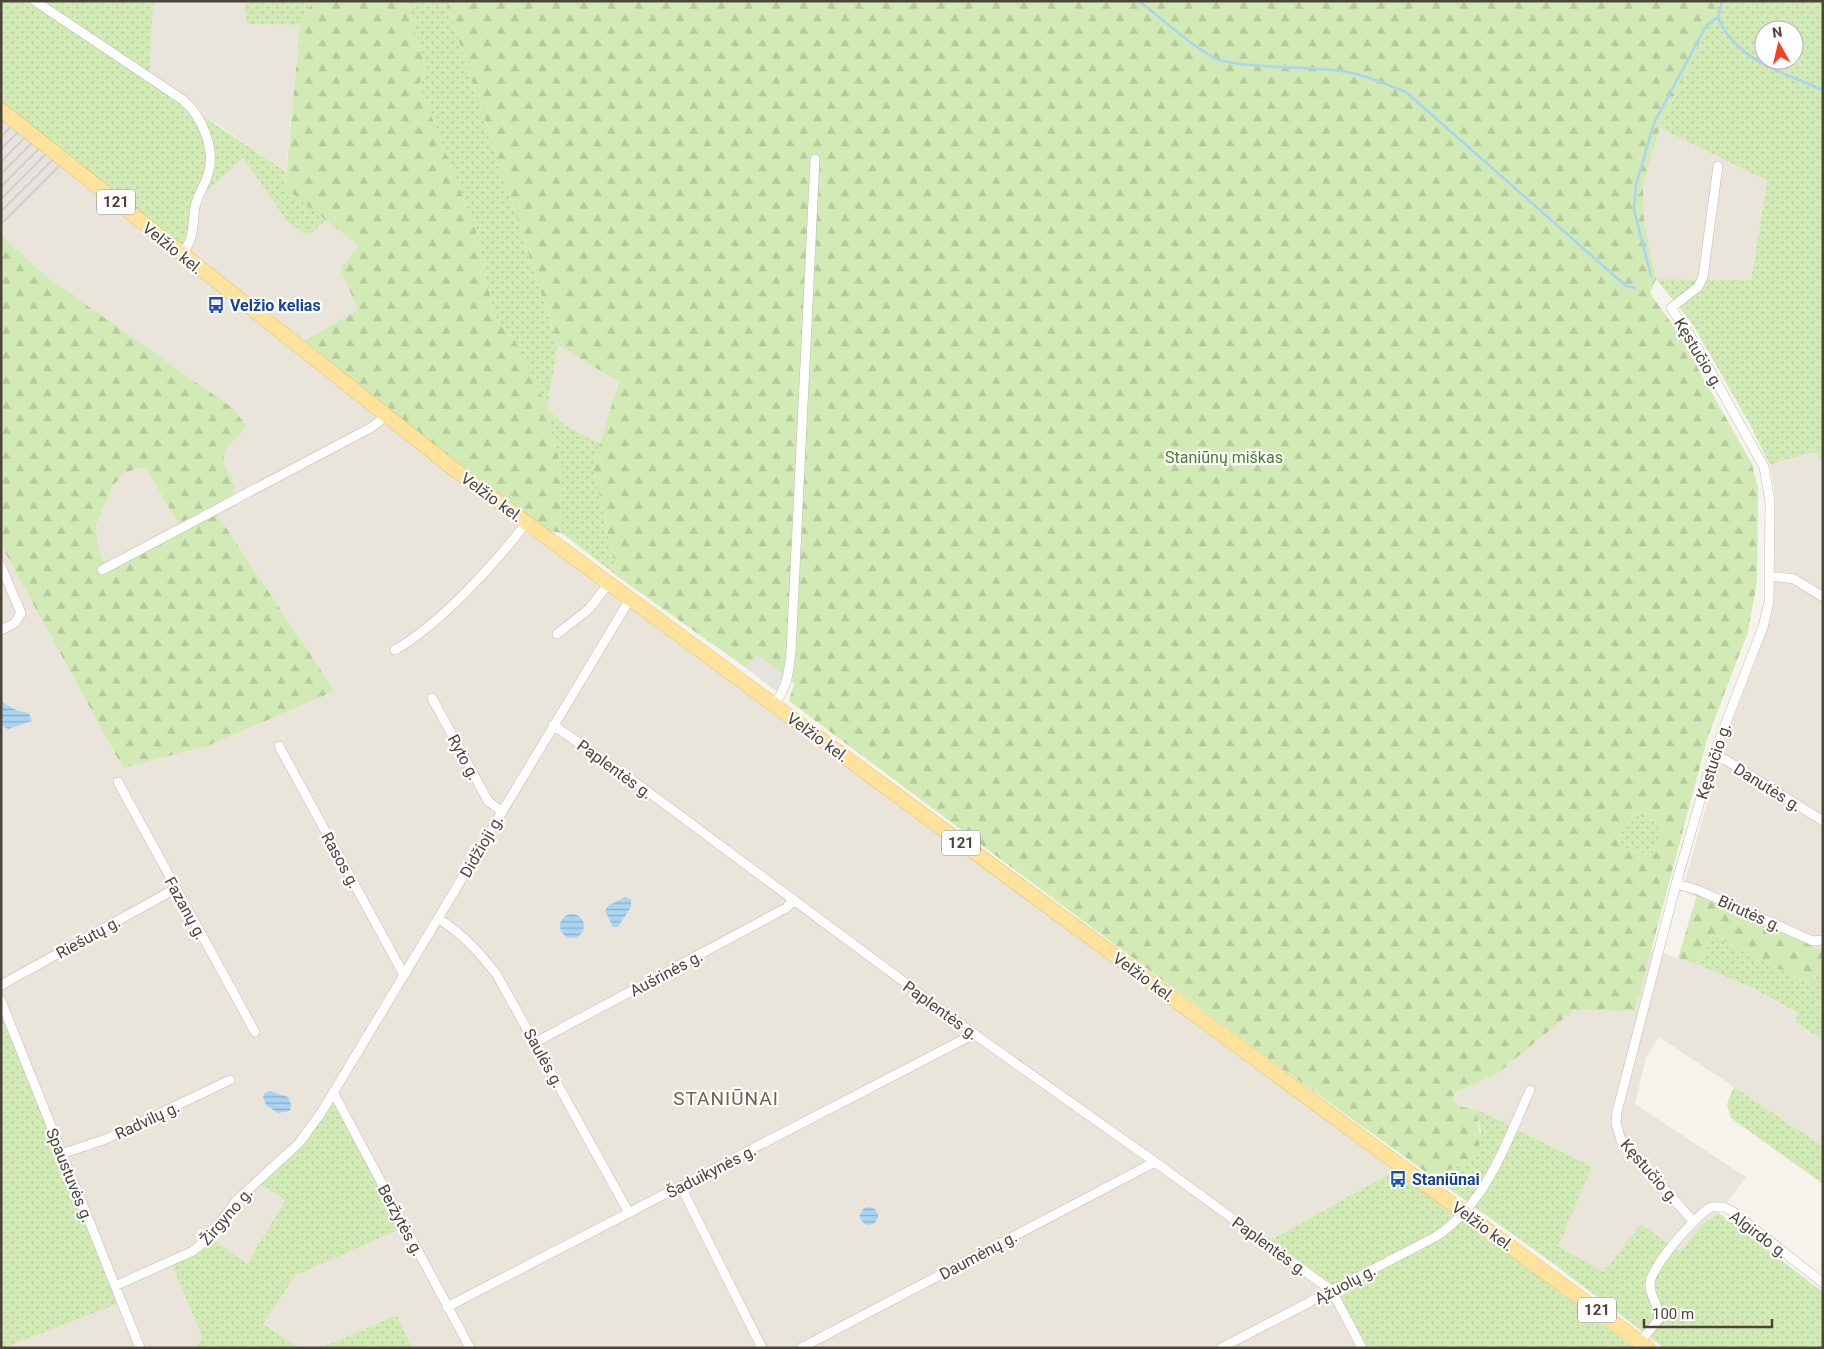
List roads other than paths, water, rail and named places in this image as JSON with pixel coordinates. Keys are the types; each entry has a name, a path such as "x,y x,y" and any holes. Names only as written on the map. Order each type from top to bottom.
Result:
{"main road":[{"name":"Velžio kel.","path":"1,110 386,416 526,523 1644,1345"}],"street":[{"path":"35,1 183,100 196,113 209,148 209,172 197,198 192,238 181,254"},
{"path":"774,705 783,693 787,683 791,651 816,159"},
{"name":"Kęstučio g.","path":"1693,1221 1621,1140 1616,1124 1617,1112 1676,884 1713,756 1763,627 1769,602 1770,502 1764,467 1693,340 1671,308 1698,287 1703,277 1718,166"},
{"path":"102,570 372,427 386,416"},
{"path":"395,650 431,624 498,556 526,523"},
{"path":"1,566 21,613 15,622 1,630"},
{"path":"1769,576 1794,579 1823,597"},
{"path":"557,634 589,610 608,584"},
{"name":"Didžioji g.","path":"333,1092 630,600"},
{"name":"Ryto g.","path":"432,698 488,801 501,811"},
{"name":"Paplentės g.","path":"553,725 643,788 974,1034 1155,1162 1332,1291"},
{"name":"Rasos g.","path":"279,746 404,975"},
{"name":"Danutės g.","path":"1713,756 1726,760 1823,821"},
{"name":"Fazanų g.","path":"118,782 255,1032"},
{"name":"Birutės g.","path":"1676,884 1698,890 1814,941 1823,940"},
{"name":"Riešutų g.","path":"1,985 175,889"},
{"name":"Aušrinės g.","path":"536,1042 680,967 786,908 793,901"},
{"name":"Saulės g.","path":"439,919 457,930 486,960 498,976 629,1213"},
{"name":"Spaustuvės g.","path":"1,1001 140,1348"},
{"name":"Šaduikynės g.","path":"448,1307 974,1034"},
{"name":"Radvilų g.","path":"61,1154 106,1139 230,1080"},
{"name":"Ąžuolų g.","path":"1221,1348 1435,1237 1452,1225 1483,1191 1530,1090"},
{"name":"Žirgyno g.","path":"116,1286 193,1252 200,1246 210,1237 235,1202 300,1142 333,1092"},
{"name":"Beržytės g.","path":"333,1092 470,1348"},
{"name":"Daumėnų g.","path":"801,1348 1155,1162"},
{"path":"681,1187 762,1348"},
{"name":"Algirdo g.","path":"1693,1221 1711,1207 1724,1207 1823,1283"},
{"path":"1644,1345 1659,1319 1658,1307 1650,1291 1651,1277 1693,1221"},
{"path":"1332,1291 1362,1348"}],"water":[{"path":"1,702 18,711 29,713 32,721 8,729 1,725"},
{"path":"625,897 631,899 631,907 618,927 613,927 605,911 608,906"},
{"path":"572,914 577,915 583,921 583,931 577,937 572,938 567,937 561,931 560,926 561,921 567,915"},
{"path":"270,1091 288,1097 291,1104 290,1111 278,1113 266,1105 263,1097 265,1093"},
{"path":"869,1207 877,1212 878,1216 873,1224 869,1225 861,1220 860,1216 865,1208"}],"waterway":[{"path":"1139,1 1203,51 1223,61 1237,64 1349,72 1406,92 1626,286 1635,288"},
{"path":"1722,1 1718,17 1726,32 1748,55 1777,71 1823,90"},
{"path":"1651,276 1634,210 1636,185 1654,123 1706,26 1718,17"}],"place":[{"name":"Velžio kelias","path":"216,305"},
{"name":"Staniūnai","path":"1398,1179"}],"district":[{"name":"STANIŪNAI","path":"726,1098"}],"park label":[{"name":"Staniūnų miškas","path":"1224,457"}]}
